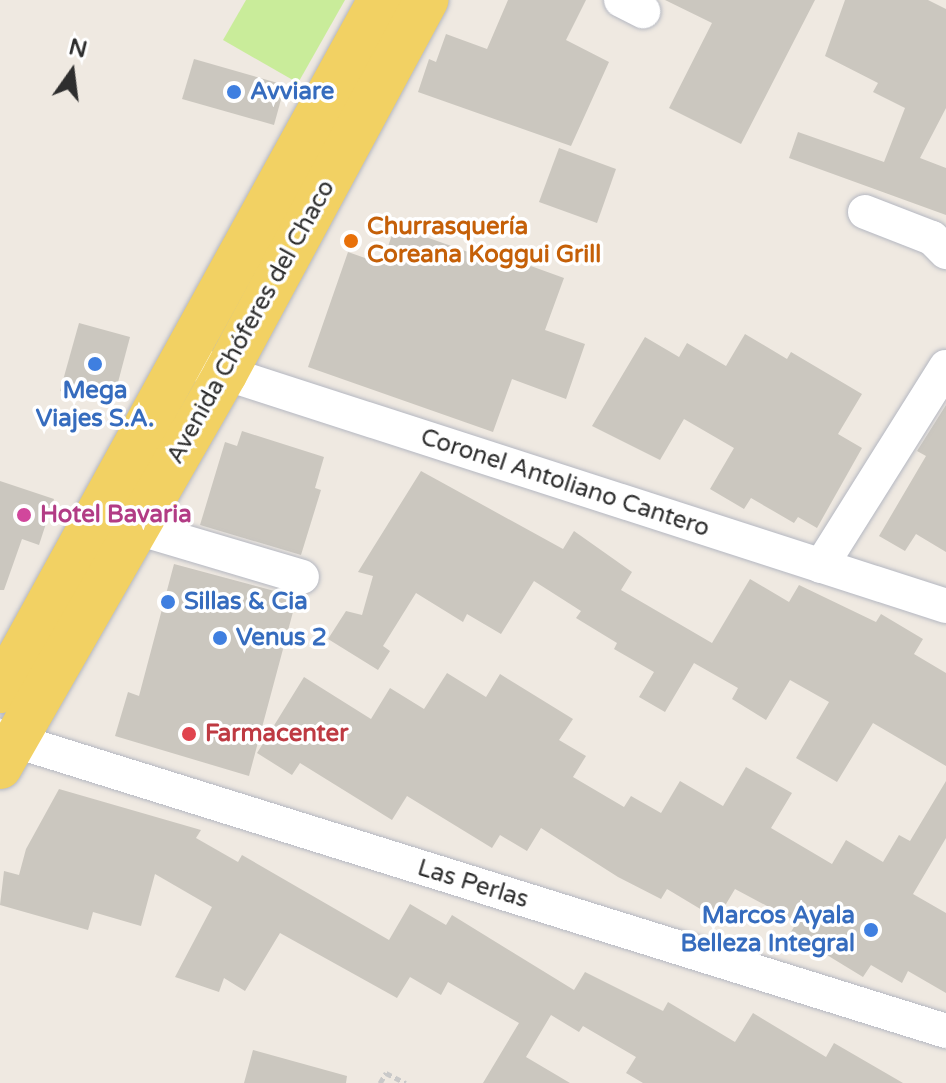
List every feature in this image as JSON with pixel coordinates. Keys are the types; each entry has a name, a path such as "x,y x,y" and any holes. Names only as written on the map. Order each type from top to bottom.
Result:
{"main road":[{"name":"Avenida Chóferes del Chaco","path":"0,691 380,0"},
{"name":"Avenida Chóferes del Chaco","path":"5,748 225,374 426,0"}],"street":[{"path":"865,212 932,238 946,252"},
{"name":"Coronel Antoliano Cantero","path":"184,359 946,606"},
{"path":"821,566 946,367"},
{"path":"137,528 302,577"},
{"name":"Las Perlas","path":"5,748 946,1031"}],"path":[{"path":"380,1083 386,1073 406,1083"}],"green space":[{"path":"246,0 345,0 298,83 223,40"}],"building":[{"path":"508,0 586,0 566,40 609,62 571,146 418,92 429,59 436,62 446,34 487,49"},
{"path":"665,0 815,0 741,144 669,108 712,23"},
{"path":"845,0 928,0 946,9 946,108 920,158 946,168 946,215 789,158 798,132 884,162 905,108 873,92 878,83 825,56"},
{"name":"Avviare","path":"194,59 285,85 274,125 182,99"},
{"path":"559,148 616,169 597,223 539,202"},
{"path":"395,226 485,258 487,250 564,278 545,330 585,344 566,399 512,379 493,432 308,367 348,252 382,264"},
{"name":"Mega Viajes S.A.","path":"79,323 130,337 112,405 60,391"},
{"path":"745,334 787,359 791,352 862,394 838,434 862,448 817,528 798,517 794,523 751,498 744,509 710,489 734,448 684,419 660,460 592,426 645,337 679,357 687,343 726,366"},
{"path":"946,405 946,552 916,534 905,551 879,536 926,456 917,451"},
{"path":"242,431 324,457 315,488 321,490 301,555 200,525 225,442 237,446"},
{"path":"421,471 563,549 574,531 632,572 621,590 712,643 750,579 789,602 799,585 876,622 881,614 923,639 914,654 946,673 946,766 873,723 837,782 796,758 829,702 790,680 766,720 732,699 738,688 694,663 665,712 639,697 654,672 614,649 617,643 576,618 581,611 534,581 501,634 467,614 463,622 416,593 383,646 390,651 378,670 328,639 346,611 362,615 373,576 358,572"},
{"name":"Hotel Bavaria","path":"0,481 54,499 39,545 22,539 4,590 0,590"},
{"name":"Venus 2","path":"174,564 297,597 249,776 115,736 128,692 139,696"},
{"path":"447,673 486,697 500,674 573,719 559,740 586,756 573,777 624,807 631,796 661,813 680,781 723,806 746,767 792,793 771,828 832,864 846,840 883,862 899,835 910,841 946,781 946,838 913,894 946,913 946,993 908,971 902,983 871,965 863,977 822,952 818,959 786,940 797,922 735,889 717,919 667,889 661,899 618,877 541,828 527,851 500,835 492,848 407,796 392,820 300,763 292,775 257,753 304,677 371,719 390,688 424,709"},
{"path":"59,789 201,830 196,838 238,862 242,855 389,940 410,904 446,925 452,915 574,990 585,972 663,1011 668,1002 735,1042 753,1013 826,1057 834,1043 903,1083 643,1083 626,1073 636,1057 583,1026 579,1032 551,1015 526,1057 570,1083 483,1083 519,1023 448,982 441,995 410,977 397,998 280,933 245,991 224,978 219,992 175,977 212,907 155,874 141,926 93,912 88,930 0,905 4,871 19,875 26,849"},
{"path":"253,1050 347,1076 346,1083 244,1083"}],"place":[{"name":"Avviare","path":"234,92"},
{"name":"Churrasquería Coreana Koggui Grill","path":"351,241"},
{"name":"Mega Viajes S.A.","path":"95,364"},
{"name":"Hotel Bavaria","path":"24,515"},
{"name":"Sillas & Cia","path":"168,602"},
{"name":"Venus 2","path":"220,638"},
{"name":"Farmacenter","path":"189,734"},
{"name":"Marcos Ayala Belleza Integral","path":"871,930"}]}
